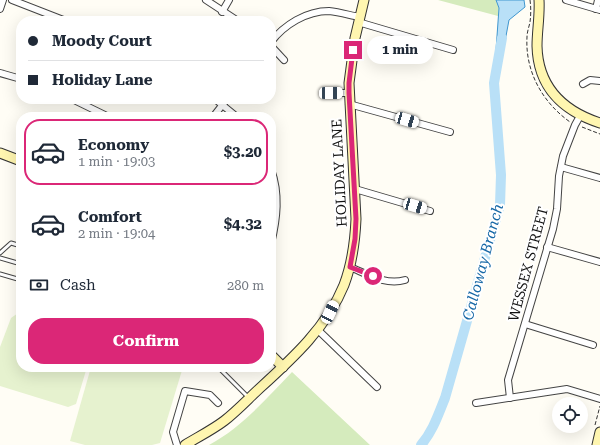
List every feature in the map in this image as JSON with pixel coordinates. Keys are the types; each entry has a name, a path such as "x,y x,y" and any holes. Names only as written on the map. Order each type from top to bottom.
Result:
{"street":[{"path":"0,9 3,0"},
{"path":"12,0 53,16"},
{"path":"222,12 230,0"},
{"name":"HOLIDAY LANE","path":"185,445 225,420 283,367 318,330 330,312 343,286 350,267 355,239 356,219 349,104 350,72 364,0"},
{"path":"539,0 537,45 538,58 543,76 550,90 564,105 580,116 600,123"},
{"path":"566,0 598,9 598,0"},
{"path":"209,1 229,16"},
{"path":"276,36 288,24 319,12 328,11 453,50"},
{"path":"276,51 284,60"},
{"path":"0,73 16,78"},
{"path":"583,84 590,80 600,81"},
{"path":"331,93 349,93"},
{"path":"82,104 99,112"},
{"path":"349,104 450,132"},
{"path":"217,112 222,105 231,112"},
{"name":"WESSEX STREET","path":"510,398 508,380 548,247 557,209 563,156 580,116"},
{"path":"0,153 16,159"},
{"path":"561,167 600,178"},
{"path":"355,189 430,210"},
{"path":"276,190 276,227"},
{"path":"548,247 600,262"},
{"path":"350,267 384,281 397,282 405,280"},
{"path":"525,324 593,345"},
{"path":"318,330 377,387"},
{"path":"276,360 283,367"},
{"path":"476,403 567,389 600,399"},
{"path":"177,445 173,432 185,391 210,395 218,403"},
{"path":"597,445 598,430"}],"lane":[{"path":"0,253 10,243 16,245"},
{"path":"0,258 16,263"},
{"path":"0,274 16,279"},
{"path":"223,372 249,398"}],"path":[{"path":"598,430 600,406"}],"green space":[{"path":"438,0 496,0 499,8 498,16"},
{"path":"16,314 16,372 86,372 76,404 68,407 0,386 0,347 11,318"},
{"path":"90,372 181,372 160,443 152,445 85,445 70,441"},
{"path":"292,372 370,445 209,445 221,438 243,421"}],"water":[{"path":"496,0 524,0 525,7 509,20 503,52 496,50 499,8"}],"waterway":[{"name":"Calloway Branch","path":"421,445 432,428 445,398 500,205 501,175 494,83 502,38"}],"route":[{"path":"353,50 349,83 349,104 356,219 355,239 350,267 373,276"}]}
